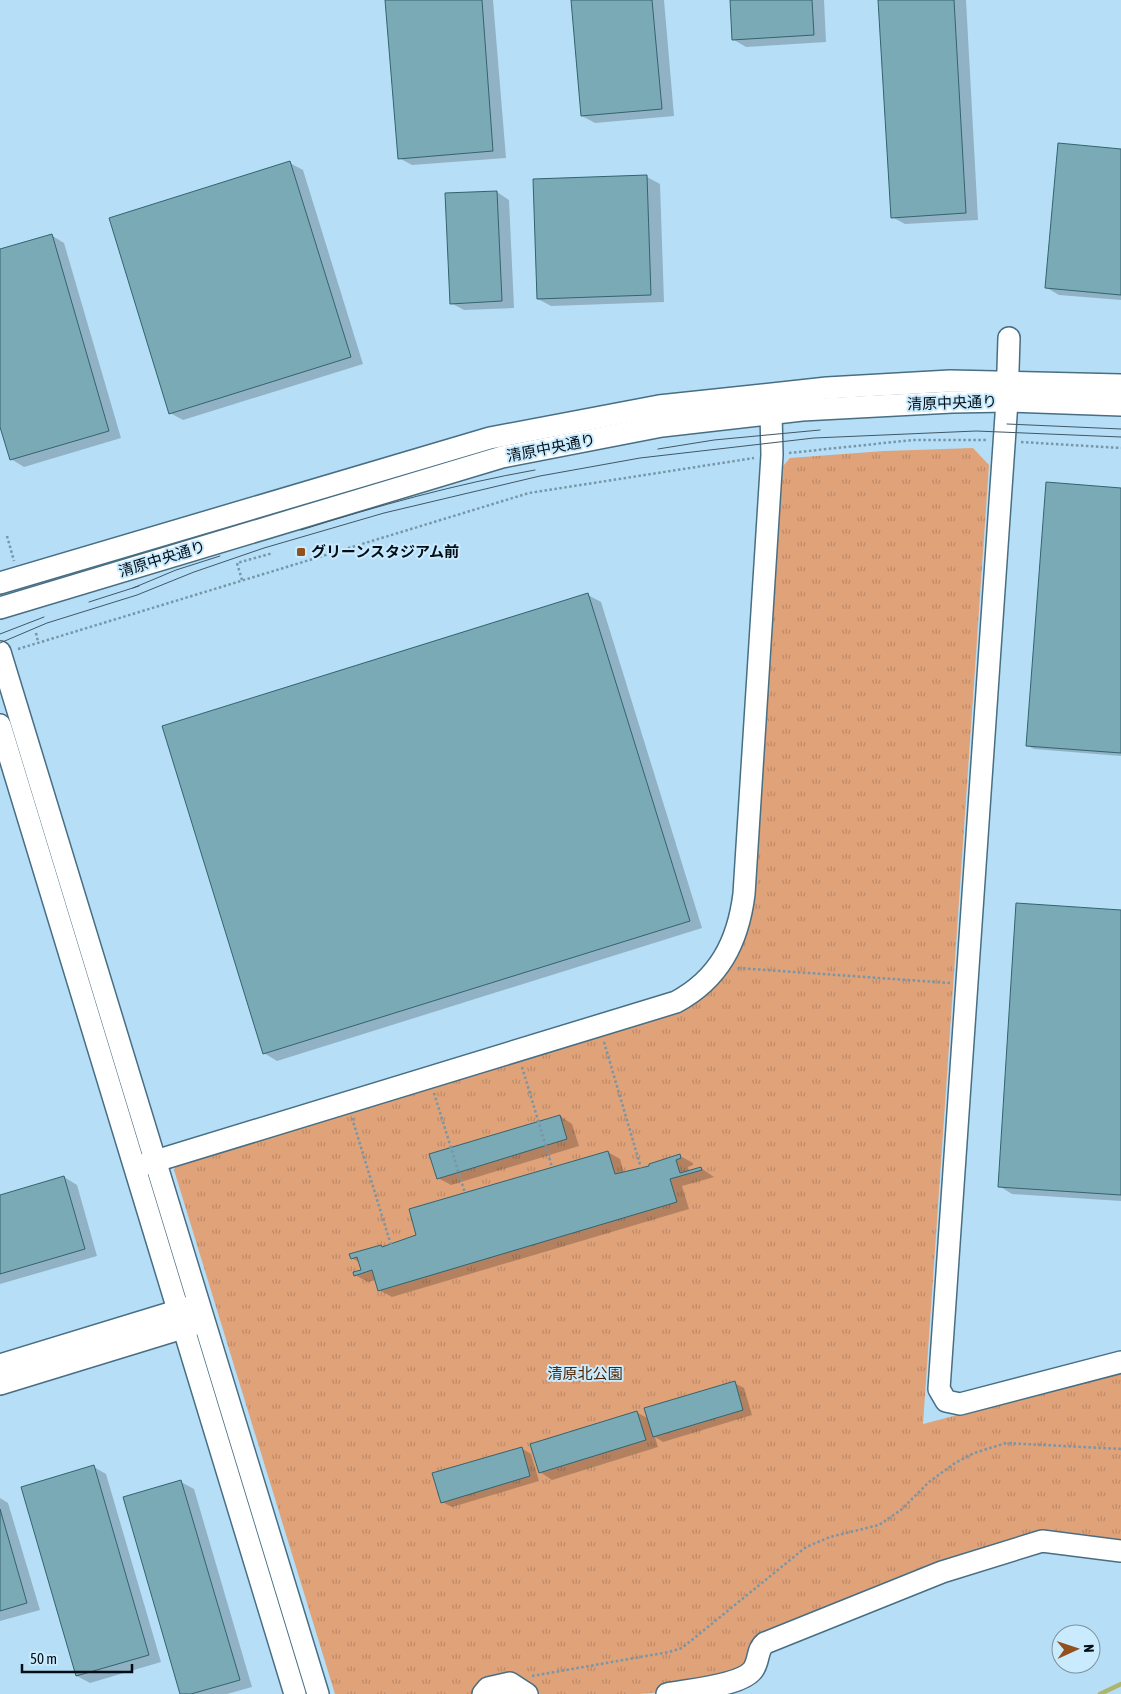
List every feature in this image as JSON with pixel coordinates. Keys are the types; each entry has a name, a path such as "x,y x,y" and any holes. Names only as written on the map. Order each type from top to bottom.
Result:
{"street":[{"path":"1009,338 1008,391 940,1390 946,1401 960,1404 1121,1362"},
{"name":"清原中央通り","path":"0,583 490,438 659,406 768,393 950,380 1008,391 1121,406"},
{"name":"清原中央通り","path":"0,608 502,457 662,426 771,412 943,402 1008,391 1121,386"},
{"path":"146,1164 676,1002 697,989 716,971 736,935 744,894 772,456 771,412"},
{"path":"7,651 146,1164"},
{"path":"0,725 146,1164 192,1316 295,1694"},
{"path":"0,1365 192,1316"},
{"path":"0,1384 192,1316"},
{"path":"192,1316 318,1694"},
{"path":"667,1694 729,1682 746,1676 756,1664 759,1650 765,1643 942,1572 1042,1541 1121,1551"},
{"path":"483,1694 488,1688 518,1689"}],"path":[{"path":"785,454 913,440 1004,441 1121,448"},
{"path":"7,651 529,493 760,457"},
{"path":"7,536 17,570"},
{"path":"242,580 237,563 274,553"},
{"path":"36,633 38,642"},
{"path":"729,967 956,983"},
{"path":"601,1034 641,1168"},
{"path":"519,1058 552,1167"},
{"path":"431,1085 464,1193"},
{"path":"350,1110 391,1245"},
{"path":"518,1689 519,1678 669,1652 682,1648 806,1547 830,1537 879,1525 901,1510 929,1482 954,1464 974,1453 1006,1443 1121,1449"}],"green space":[{"name":"清原北公園","path":"973,448 989,465 923,1424 1121,1372 1121,1548 1051,1538 761,1642 747,1670 662,1692 639,1694 335,1694 174,1170 178,1163 673,1013 689,1005 716,985 735,960 742,946 752,912 783,466 790,458 884,451"}],"building":[{"path":"385,0 482,0 493,151 398,159"},
{"path":"571,0 652,0 662,109 581,116"},
{"path":"730,0 812,0 814,35 732,40"},
{"path":"878,0 954,0 966,213 891,218"},
{"path":"1058,143 1121,149 1121,295 1045,288"},
{"path":"290,161 351,357 169,414 109,218"},
{"path":"647,175 651,295 537,299 533,179"},
{"path":"497,191 502,301 450,304 445,193"},
{"path":"52,234 109,431 10,460 0,427 0,249"},
{"path":"1046,482 1121,488 1121,753 1026,746"},
{"path":"588,593 690,921 263,1054 162,726"},
{"path":"1016,903 1121,910 1121,1195 998,1187"},
{"path":"560,1115 567,1139 437,1179 429,1154"},
{"path":"608,1151 615,1174 649,1166 649,1164 680,1154 681,1158 676,1160 680,1173 701,1167 702,1170 670,1179 677,1202 378,1291 372,1270 354,1276 353,1272 361,1270 357,1257 351,1259 349,1254 381,1245 382,1247 416,1235 409,1209"},
{"path":"64,1176 85,1249 0,1274 0,1195"},
{"path":"735,1381 743,1410 653,1437 644,1408"},
{"path":"637,1411 646,1440 539,1473 530,1444"},
{"path":"522,1447 530,1476 441,1503 432,1473"},
{"path":"94,1465 149,1655 76,1676 21,1487"},
{"path":"181,1480 240,1680 191,1694 180,1694 123,1497"},
{"path":"0,1509 27,1603 0,1611"}],"waterway":[{"path":"1100,1694 1121,1684"}],"tram line":[{"path":"1007,424 1121,429"},
{"path":"658,449 714,440 820,430"},
{"path":"0,643 47,623 137,595 194,572 264,548 384,513 540,476 640,458 814,438 976,431 1121,437"},
{"path":"301,530 417,496 535,470"},
{"path":"133,588 176,570 220,556"},
{"path":"89,602 139,586"},
{"path":"0,634 44,617"}],"place":[{"name":"グリーンスタジアム前","path":"301,552"}]}
